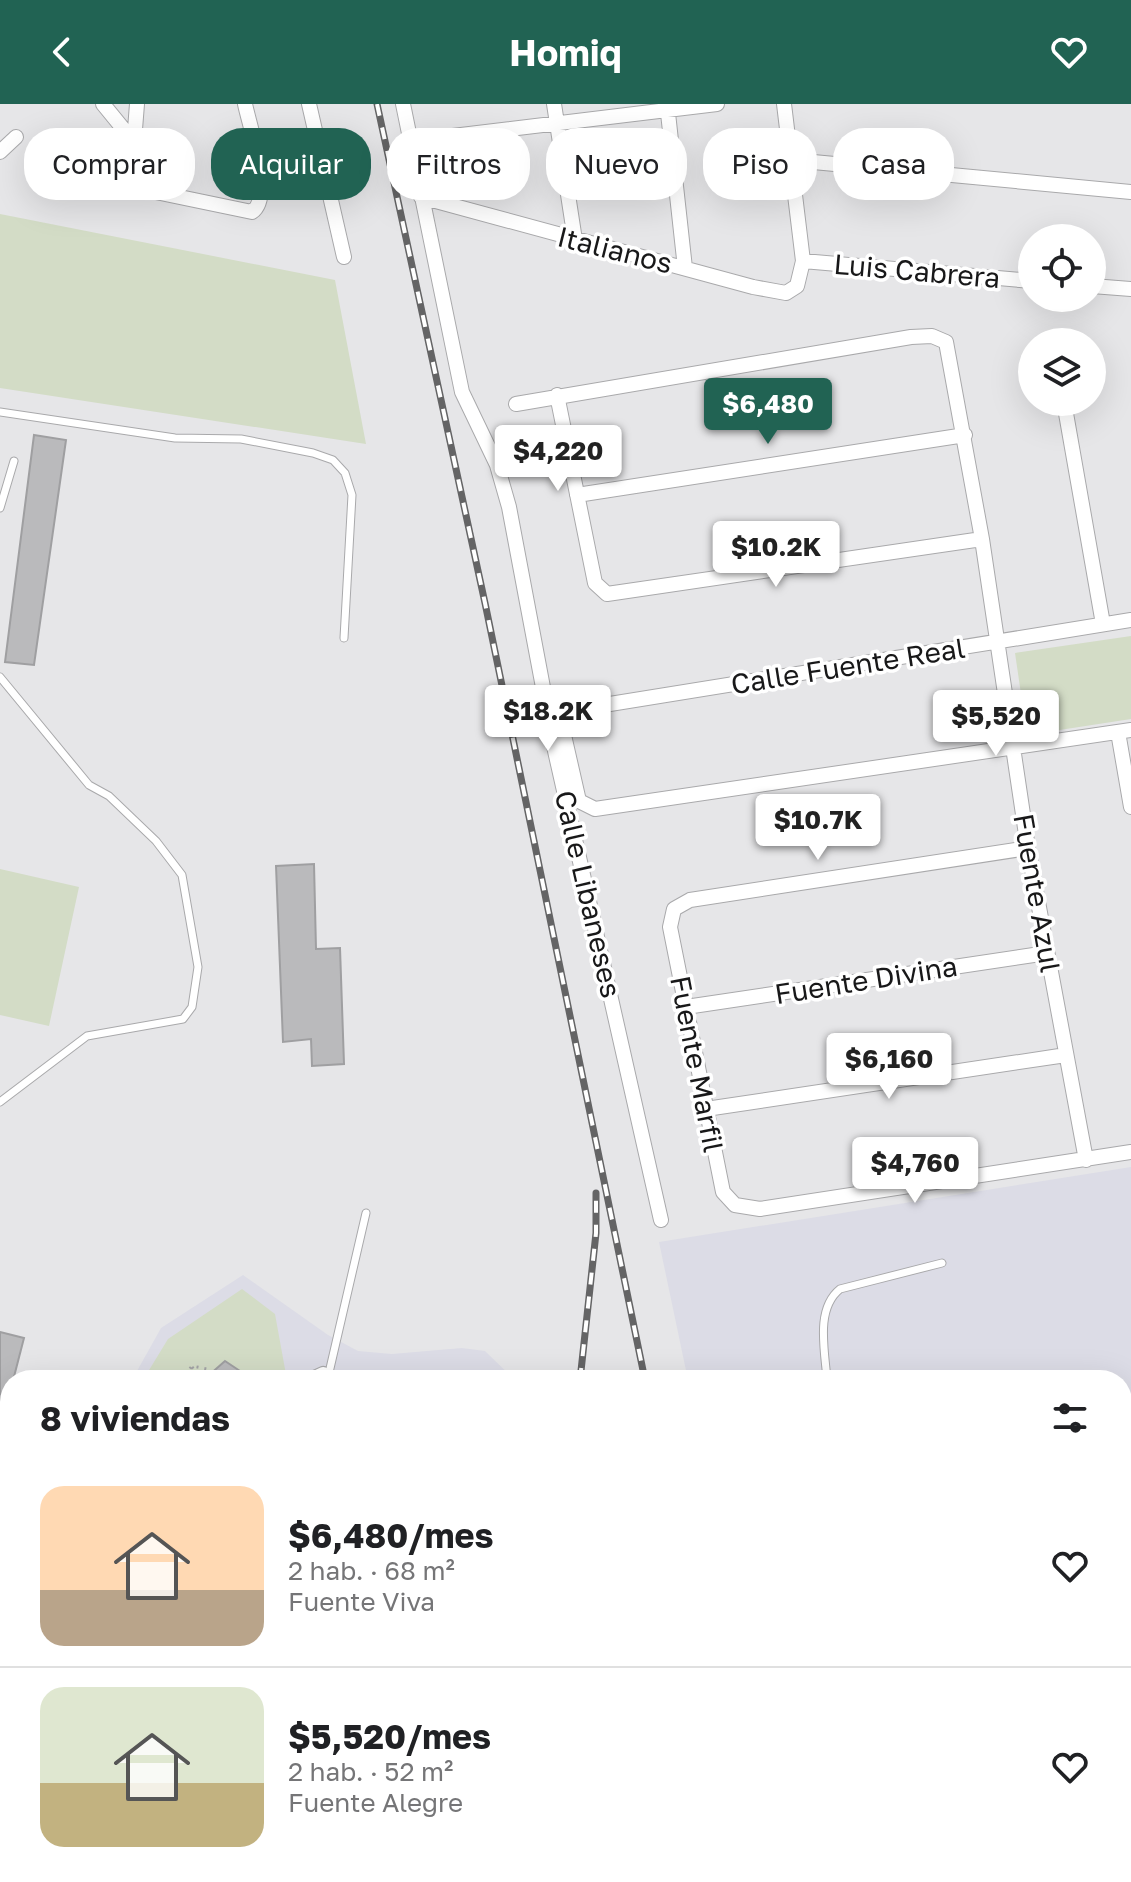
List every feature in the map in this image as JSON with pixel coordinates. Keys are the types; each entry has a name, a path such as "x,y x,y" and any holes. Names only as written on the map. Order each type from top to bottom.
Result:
{"street":[{"path":"103,104 123,128"},
{"path":"135,128 137,104"},
{"path":"194,200 252,212 259,207 263,192 245,104"},
{"path":"309,104 344,257"},
{"name":"Calle Libaneses","path":"403,104 408,128"},
{"path":"554,104 575,240"},
{"path":"522,128 717,104"},
{"path":"784,104 787,128"},
{"path":"668,108 685,268"},
{"path":"0,152 16,137"},
{"path":"817,162 1131,192"},
{"name":"Calle Libaneses","path":"422,200 462,392 503,481 540,657 555,751 661,1220"},
{"name":"Italianos","path":"432,200 775,292 792,291 802,269"},
{"path":"796,200 802,269"},
{"name":"Luis Cabrera","path":"802,269 1018,280"},
{"path":"1106,287 1131,289"},
{"name":"Fuente Azul","path":"557,395 911,337 932,336 946,342 965,435 999,642 1028,848 1086,1160"},
{"path":"516,404 557,395 595,583 607,594 982,539"},
{"path":"1066,416 1103,624"},
{"path":"577,495 965,435"},
{"name":"Calle Fuente Real","path":"1014,748 606,808 587,807 579,801 562,729 565,713 644,697 1131,620"},
{"path":"1014,748 1125,731 1131,807"},
{"name":"Fuente Marfil","path":"1028,848 690,900 674,909 672,935 723,1192 729,1201 741,1208 760,1209 1086,1160"},
{"name":"Fuente Divina","path":"686,1007 1047,953"},
{"path":"706,1109 1066,1055"},
{"path":"1086,1160 1131,1152"}],"lane":[{"path":"0,412 175,438 241,439 333,460 345,473 352,495 344,638"},
{"path":"0,508 14,461"},
{"path":"0,677 89,785 109,796 146,832 182,875 198,967 192,1007 183,1019 87,1036 0,1102"},
{"path":"331,1370 366,1213"},
{"path":"826,1370 824,1331 831,1296 852,1285 942,1263"}],"path":[{"path":"192,1366 212,1370"},
{"path":"189,1370 192,1366"},
{"path":"192,1366 195,1370"}],"shaded area":[{"path":"1131,1167 1131,1370 686,1370 659,1242"},
{"path":"243,1275 328,1335 358,1351 392,1354 462,1348 485,1351 505,1370 138,1370 161,1328"}],"green space":[{"path":"0,214 335,280 366,444 0,388"},
{"path":"1131,636 1131,719 1027,735 1015,653"},
{"path":"0,869 79,887 49,1026 0,1015"},
{"path":"242,1289 275,1314 285,1370 149,1370 168,1339"}],"building":[{"path":"34,435 66,440 34,665 5,662"},
{"path":"314,864 316,949 340,948 344,1064 312,1066 311,1039 283,1042 276,866"},
{"path":"0,1332 24,1338 16,1370 0,1370"},
{"path":"225,1361 238,1370 215,1370"}],"railway":[{"path":"377,104 485,603 643,1370"},
{"path":"581,1370 596,1233 596,1193"}]}
